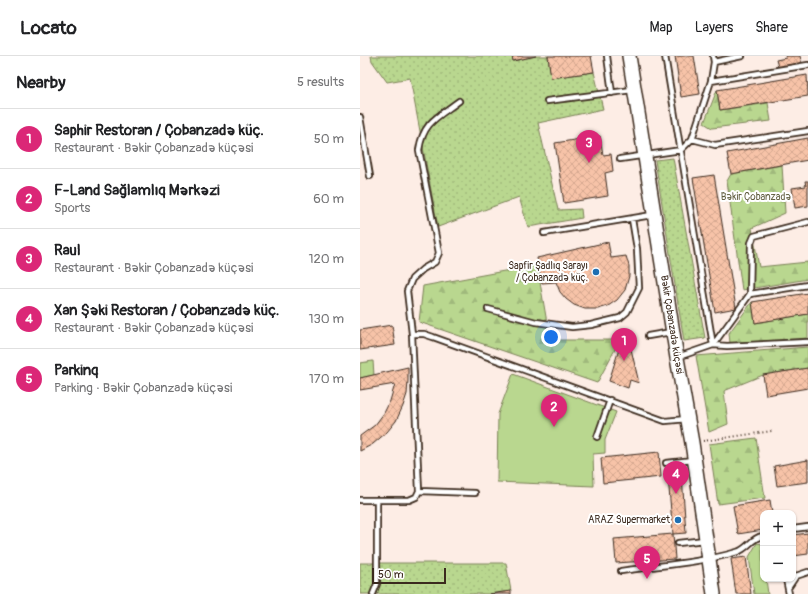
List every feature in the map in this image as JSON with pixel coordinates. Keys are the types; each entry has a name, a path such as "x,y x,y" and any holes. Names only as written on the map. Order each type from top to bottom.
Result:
{"street":[{"name":"Bəkir Çobanzadə küçəsi","path":"629,56 672,332 692,443 714,594"}],"lane":[{"path":"606,56 612,93"},
{"path":"665,56 713,345"},
{"path":"620,159 680,150 692,139 711,81 714,62 713,56"},
{"path":"714,62 742,56"},
{"path":"711,81 808,65"},
{"path":"547,101 634,90"},
{"path":"360,500 409,500 416,497 419,490 412,334 407,291 412,279 423,269 436,262 439,253 419,150 426,128 459,101"},
{"path":"360,116 370,176"},
{"path":"692,139 715,144 808,131"},
{"path":"544,233 654,215"},
{"path":"488,308 536,322 572,327 591,325 620,318 628,312 639,288 637,249 632,219"},
{"path":"713,345 750,294 751,243 754,236 808,222"},
{"path":"750,294 808,285"},
{"path":"648,336 672,332"},
{"path":"412,334 424,334 433,337 665,421 687,418"},
{"path":"677,358 713,345 727,346 808,342"},
{"path":"597,437 610,400"},
{"path":"666,464 694,460"},
{"path":"419,490 475,493"},
{"path":"373,594 377,584 377,500"},
{"path":"796,529 808,527"},
{"path":"622,571 708,558 739,551 745,548 754,539 760,537"},
{"path":"678,543 705,540"},
{"path":"788,588 796,576 808,572"},
{"path":"787,582 789,594"}],"path":[{"path":"692,443 772,431"}],"green space":[{"path":"371,56 512,56 513,61 536,56 548,56 551,78 594,72 603,109 538,123 558,210 581,209 582,218 528,227 519,197 438,227 410,78 387,82 372,61"},
{"path":"717,90 720,110 768,103 771,121 712,128 704,123"},
{"path":"673,158 705,338 684,341 655,160"},
{"name":"Bəkir Çobanzadə","path":"782,165 785,213 752,228 759,267 808,262 808,279 742,290 727,181 731,174"},
{"path":"537,265 550,340 620,340 597,383 419,322 423,286"},
{"path":"752,302 755,323 808,314 808,338 730,343 729,333"},
{"path":"808,347 808,368 763,375 724,391 728,424 709,432 696,356"},
{"path":"373,361 374,375 360,378 360,363"},
{"path":"513,374 616,412 605,440 605,453 593,454 594,486 497,482 498,414"},
{"path":"756,438 765,498 718,504 709,444"},
{"path":"757,543 760,544 760,582 766,582 768,594 754,594 749,557"},
{"path":"360,563 506,563 511,591 489,594 360,594"}],"building":[{"path":"512,56 536,56 513,61"},
{"path":"548,56 591,56 594,72 551,78"},
{"path":"675,56 694,56 700,94 681,97"},
{"path":"785,56 800,56 802,65 779,70 776,60 786,58"},
{"path":"807,75 808,96 720,110 717,90"},
{"path":"600,136 603,155 611,154 613,171 605,173 608,196 564,203 555,143"},
{"path":"808,138 808,160 731,174 727,153"},
{"path":"714,175 736,308 715,312 693,178"},
{"path":"805,181 808,181 808,206 795,208 792,188 806,186"},
{"path":"608,242 611,258 626,256 629,266 629,276 625,290 617,300 608,306 598,309 585,309 574,305 566,299 560,292 556,282 542,283 537,258"},
{"path":"808,293 808,314 755,323 752,302"},
{"path":"392,325 395,345 360,350 360,330"},
{"path":"620,346 631,349 639,383 630,380 628,388 609,381"},
{"path":"408,367 407,394 396,421 387,432 373,444 360,451 360,436 375,425 384,413 390,401 395,384 360,390 360,378"},
{"path":"808,368 808,388 766,395 763,375"},
{"path":"659,452 661,477 603,483 601,458"},
{"path":"808,460 808,482 777,486 774,466"},
{"path":"682,476 686,533 673,534 668,477"},
{"path":"770,500 772,510 760,510 760,530 738,534 733,506"},
{"path":"808,533 808,554 796,556 796,535"},
{"path":"673,534 675,559 616,563 614,539"},
{"path":"746,557 751,594 736,594 731,559"},
{"path":"511,591 511,594 489,594"}],"place":[{"name":"Raul","path":"589,163"},
{"name":"Sapfir Şadlıq Sarayı / Çobanzadə küç.","path":"596,272"},
{"name":"Saphir Restoran / Çobanzadə küç.","path":"624,361"},
{"name":"F-Land Sağlamlıq Mərkəzi","path":"554,427"},
{"name":"Xan Şəki Restoran / Çobanzadə küç.","path":"676,494"},
{"name":"ARAZ Supermarket","path":"678,520"},
{"name":"Parkinq","path":"647,579"}]}
